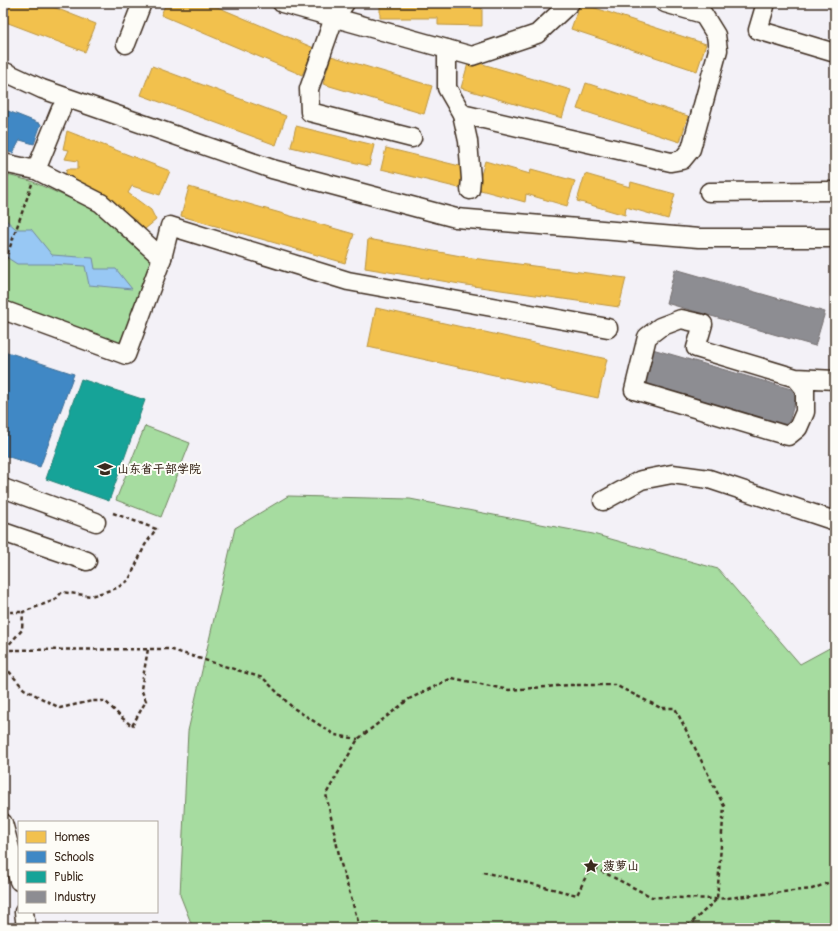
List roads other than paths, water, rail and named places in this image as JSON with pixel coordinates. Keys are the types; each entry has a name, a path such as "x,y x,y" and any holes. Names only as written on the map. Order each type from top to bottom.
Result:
{"street":[{"path":"126,44 142,3"},
{"path":"282,3 472,56 537,34 570,3"},
{"path":"345,3 334,18 309,89 310,112 412,138"},
{"path":"462,114 671,162 682,160 691,149 718,50 716,35 703,14 665,3"},
{"path":"766,3 758,30 835,52"},
{"path":"447,49 447,88 462,114 468,149 471,179 470,190"},
{"path":"3,71 42,89 272,169 456,218 699,238 835,238"},
{"path":"36,170 61,109"},
{"path":"3,163 36,170 101,204 162,258"},
{"path":"708,192 835,191"},
{"path":"3,310 126,355 162,258 170,226 348,281 608,328"},
{"path":"796,378 805,389 805,412 798,428 788,436 634,390 647,337 660,327 681,319 703,324 696,348 796,378 835,380"},
{"path":"603,502 641,480 672,474 708,479 835,521"},
{"path":"3,488 96,522"},
{"path":"3,532 87,561"},
{"path":"3,823 18,877"},
{"path":"24,913 26,928"}],"water":[{"path":"6,220 16,229 31,229 52,255 93,258 95,269 116,269 132,289 89,285 85,266 17,264 3,255 3,221"}],"place":[{"name":"山东省干部学院","path":"105,469"},
{"name":"菠萝山","path":"591,866"}]}
